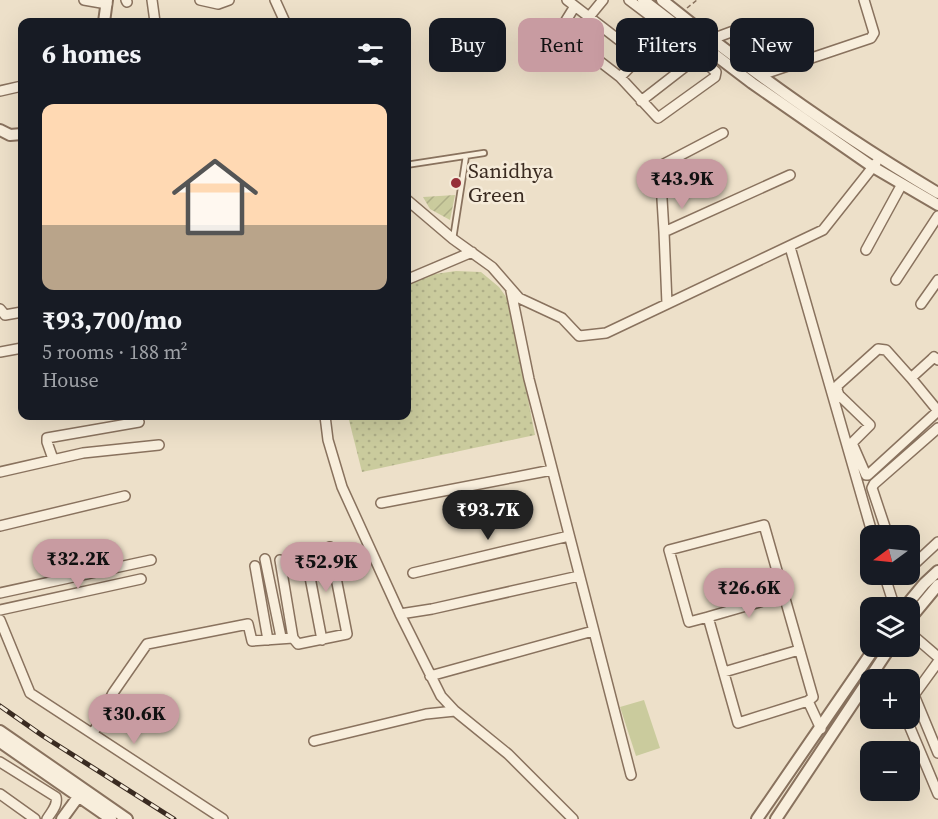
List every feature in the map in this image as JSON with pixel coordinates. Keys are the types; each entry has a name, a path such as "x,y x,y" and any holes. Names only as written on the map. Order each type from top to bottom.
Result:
{"street":[{"path":"84,0 107,2 105,18"},
{"path":"152,0 154,18"},
{"path":"200,0 219,4 229,0"},
{"path":"275,0 283,18"},
{"path":"589,17 603,0"},
{"path":"629,0 657,18"},
{"path":"643,0 661,18"},
{"path":"662,0 685,18"},
{"path":"760,75 871,38 874,33 864,0"},
{"path":"616,38 571,3 562,27 563,33 620,77 656,118 660,118 715,77 716,72"},
{"path":"718,44 902,184 938,205"},
{"path":"718,60 876,163 938,193"},
{"path":"620,77 625,72"},
{"path":"641,101 678,72"},
{"path":"0,91 18,87"},
{"path":"0,130 10,135 18,134"},
{"path":"667,304 660,166 723,133"},
{"path":"411,203 492,267 519,298 562,318 579,336 606,333 822,230 876,163"},
{"path":"664,232 790,175"},
{"path":"866,250 902,184"},
{"path":"896,280 938,216"},
{"path":"789,247 839,417 850,445 866,475 938,411 886,350 878,349 838,385 839,395 870,425 850,445"},
{"path":"411,278 472,252"},
{"path":"921,304 938,280"},
{"path":"511,288 522,350 631,775"},
{"path":"0,309 6,315 18,313"},
{"path":"0,352 18,349"},
{"path":"911,378 934,357 938,360"},
{"path":"839,417 850,406"},
{"path":"326,420 328,440 342,487 400,614 441,696 455,711 508,754 573,819"},
{"path":"52,459 47,438 139,422"},
{"path":"884,525 872,491 874,484 938,428"},
{"path":"0,472 83,453 159,445"},
{"path":"850,445 870,525"},
{"path":"381,503 552,470"},
{"path":"0,526 125,496"},
{"path":"708,617 738,723 808,701 813,697 799,650 784,595 764,525 669,550 689,622 784,595"},
{"path":"413,573 568,536"},
{"path":"920,558 938,542"},
{"path":"280,560 293,638 298,644 347,634 330,547"},
{"path":"305,551 322,640"},
{"path":"265,559 281,637"},
{"path":"0,593 151,560"},
{"path":"255,566 268,640"},
{"path":"914,597 938,571"},
{"path":"400,614 579,576"},
{"path":"0,610 141,579"},
{"path":"920,607 938,585"},
{"path":"0,620 30,693 223,819"},
{"path":"93,734 113,693 147,644 248,624 252,641 281,637 293,638"},
{"path":"430,676 593,631"},
{"path":"920,641 938,657"},
{"path":"724,672 799,650"},
{"path":"757,819 869,657"},
{"path":"938,662 914,695 938,753"},
{"path":"776,819 860,697"},
{"path":"808,701 821,729"},
{"path":"314,741 426,714 455,711"},
{"path":"911,729 938,794"},
{"path":"0,731 127,819"},
{"path":"0,742 111,819"},
{"path":"1,765 56,798 56,806 47,819"},
{"path":"0,794 35,819"},
{"path":"63,819 78,797"}],"lane":[{"path":"411,164 484,153"},
{"path":"453,238 466,156"}],"green space":[{"path":"455,195 450,220 430,209 423,197"},
{"path":"456,271 481,272 499,287 509,301 535,435 362,472 349,420 411,420 411,277"},
{"path":"644,700 660,748 636,756 620,707"}],"railway":[{"path":"0,706 174,819"}],"place":[{"name":"Sanidhya Green","path":"456,183"}]}
